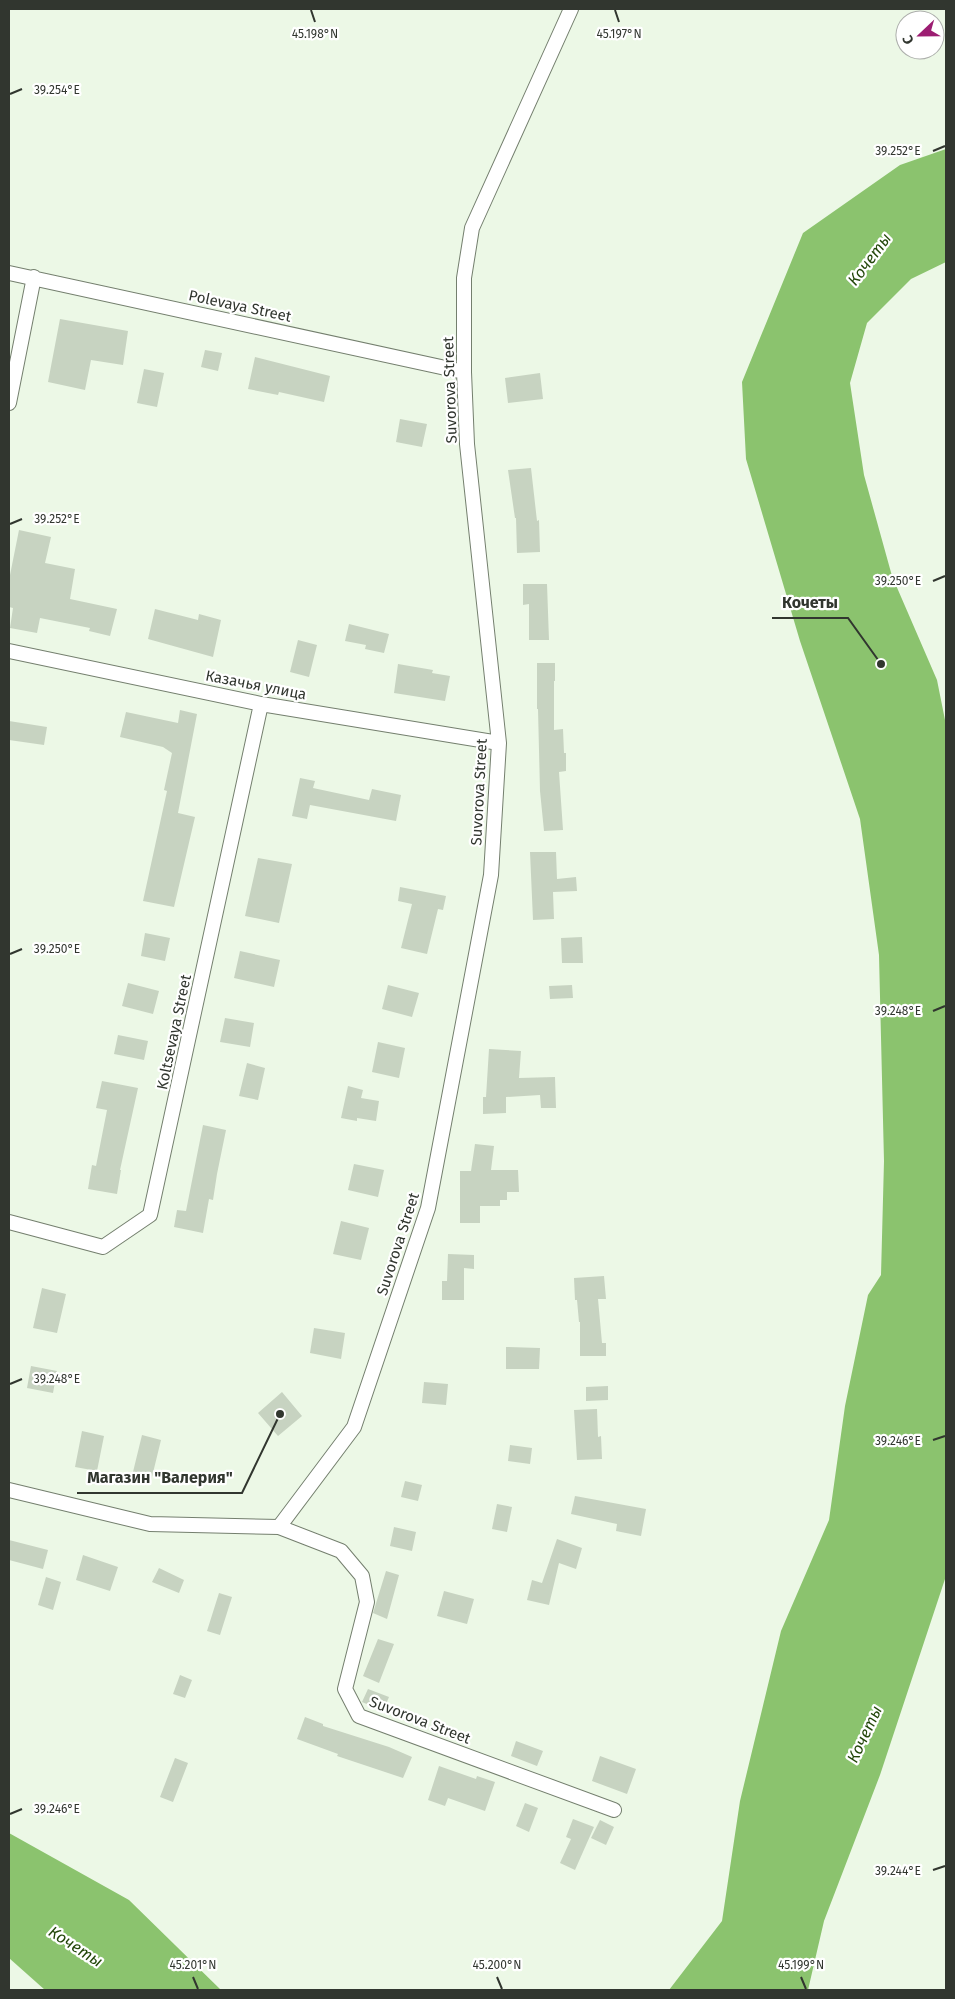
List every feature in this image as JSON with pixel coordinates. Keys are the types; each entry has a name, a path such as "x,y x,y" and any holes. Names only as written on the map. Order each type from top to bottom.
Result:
{"street":[{"name":"Suvorova Street","path":"279,1527 354,1427 428,1208 491,876 499,744 467,444 464,372 464,278 472,228 571,9"},
{"name":"Polevaya Street","path":"9,273 464,372"},
{"path":"9,403 34,278"},
{"name":"Казачья улица","path":"9,651 261,704 499,744"},
{"name":"Koltsevaya Street","path":"9,1222 103,1247 150,1215 261,704"},
{"name":"Suvorova Street","path":"9,1490 150,1524 279,1527 341,1551 362,1576 367,1602 345,1689 359,1716 614,1810"}],"water":[{"path":"946,149 946,262 911,279 867,323 850,383 864,475 892,576 937,680 946,725 946,1576 880,1775 824,1921 808,1990 669,1990 722,1921 740,1801 781,1631 829,1520 845,1406 868,1295 881,1275 884,1161 879,955 860,819 800,641 746,459 742,382 803,233 900,165"},
{"path":"9,1833 129,1900 221,1990 45,1990 9,1958"}],"building":[{"path":"60,319 128,331 123,365 91,360 85,390 48,382"},
{"path":"205,350 222,353 218,371 201,367"},
{"path":"255,357 330,376 324,402 279,392 278,395 248,389"},
{"path":"144,369 164,373 157,407 137,403"},
{"path":"540,373 543,399 508,403 505,378"},
{"path":"400,419 427,424 422,447 396,442"},
{"path":"531,468 537,521 539,520 540,552 517,553 516,518 508,470"},
{"path":"19,530 51,537 45,563 75,569 70,599 117,609 110,636 89,631 90,628 40,618 37,633 10,628 13,608 9,607 9,580"},
{"path":"523,584 547,584 549,640 529,640 529,604 523,605"},
{"path":"155,609 198,620 199,614 221,620 213,657 148,639"},
{"path":"349,624 389,634 384,653 365,649 366,645 345,641"},
{"path":"298,640 317,645 309,677 290,672"},
{"path":"537,663 555,663 554,730 563,729 564,753 566,753 566,771 559,772 563,830 544,831 540,791"},
{"path":"398,664 433,670 432,673 450,676 445,701 394,693"},
{"path":"180,710 197,714 178,813 195,817 174,907 143,901 167,791 164,790 172,753 163,747 120,737 126,712 178,723"},
{"path":"9,721 47,727 44,745 9,740"},
{"path":"300,778 315,781 313,788 369,800 372,789 401,795 396,821 310,805 307,819 292,816"},
{"path":"530,852 556,852 557,879 576,877 577,891 553,892 554,919 533,920"},
{"path":"258,858 292,864 279,923 245,916"},
{"path":"400,887 446,896 443,910 438,909 427,954 401,948 412,904 398,901"},
{"path":"145,933 170,938 165,961 141,956"},
{"path":"582,937 583,963 562,963 561,938"},
{"path":"240,951 280,960 274,987 234,978"},
{"path":"128,983 159,991 153,1014 122,1006"},
{"path":"388,985 419,993 412,1017 382,1009"},
{"path":"572,985 573,998 550,999 549,986"},
{"path":"225,1018 254,1023 250,1047 220,1042"},
{"path":"118,1035 148,1041 144,1060 114,1054"},
{"path":"378,1042 405,1048 399,1078 372,1072"},
{"path":"489,1049 521,1051 519,1078 555,1077 556,1108 541,1108 540,1095 506,1097 506,1113 483,1114 483,1097 486,1097"},
{"path":"247,1063 265,1068 258,1100 239,1096"},
{"path":"102,1081 138,1088 120,1170 117,1194 88,1189 92,1165 96,1166 107,1110 96,1108"},
{"path":"348,1086 363,1090 361,1098 379,1101 376,1121 357,1118 357,1121 341,1118"},
{"path":"203,1125 226,1130 213,1200 209,1199 203,1233 174,1227 177,1210 186,1211"},
{"path":"475,1144 494,1146 491,1170 518,1170 519,1192 507,1192 507,1200 500,1200 500,1206 480,1206 480,1223 460,1223 460,1171 471,1171"},
{"path":"354,1164 384,1170 378,1197 348,1190"},
{"path":"341,1221 369,1228 361,1260 333,1254"},
{"path":"448,1254 474,1255 474,1269 464,1268 464,1300 442,1300 442,1281 447,1281"},
{"path":"604,1276 606,1299 598,1299 602,1343 606,1343 606,1356 580,1356 580,1322 577,1300 575,1300 574,1278"},
{"path":"42,1288 66,1294 57,1333 33,1328"},
{"path":"314,1328 345,1333 341,1359 310,1353"},
{"path":"506,1347 540,1348 539,1369 506,1369"},
{"path":"31,1366 57,1371 53,1393 27,1388"},
{"path":"424,1382 448,1384 446,1405 422,1403"},
{"path":"608,1386 608,1400 586,1401 586,1387"},
{"path":"282,1392 302,1416 278,1436 258,1413"},
{"path":"597,1409 598,1437 601,1436 602,1459 577,1460 574,1410"},
{"path":"82,1431 104,1436 97,1471 75,1467"},
{"path":"142,1435 161,1440 151,1481 132,1476"},
{"path":"510,1445 532,1448 530,1464 508,1461"},
{"path":"405,1481 422,1485 418,1501 401,1497"},
{"path":"575,1496 646,1509 641,1536 616,1531 617,1524 571,1514"},
{"path":"497,1504 512,1507 507,1532 492,1529"},
{"path":"394,1527 416,1532 412,1551 390,1546"},
{"path":"557,1539 582,1548 576,1569 559,1563 549,1605 527,1600 532,1580 542,1583"},
{"path":"9,1540 48,1550 43,1569 9,1560"},
{"path":"83,1555 118,1567 110,1591 76,1580"},
{"path":"159,1568 184,1580 179,1593 152,1582"},
{"path":"386,1571 399,1575 387,1619 373,1613"},
{"path":"46,1577 61,1582 53,1610 38,1605"},
{"path":"444,1591 474,1599 467,1624 437,1616"},
{"path":"219,1593 232,1597 220,1635 207,1631"},
{"path":"378,1639 394,1644 379,1683 363,1676"},
{"path":"180,1675 192,1680 185,1698 173,1694"},
{"path":"368,1689 389,1697 383,1711 362,1702"},
{"path":"305,1717 323,1724 323,1726 389,1747 412,1757 403,1778 337,1756 338,1754 297,1739"},
{"path":"516,1741 543,1751 537,1766 511,1756"},
{"path":"600,1756 636,1769 627,1794 592,1781"},
{"path":"175,1758 188,1763 173,1802 160,1797"},
{"path":"439,1766 476,1779 477,1776 495,1782 485,1811 448,1798 445,1806 428,1800"},
{"path":"525,1803 538,1808 529,1832 516,1826"},
{"path":"573,1819 594,1827 575,1870 560,1863 571,1839 566,1837"},
{"path":"600,1820 614,1827 606,1845 591,1838"}],"place":[{"name":"Кочеты","path":"881,664"},
{"name":"Магазин \"Валерия\"","path":"280,1414"}]}
